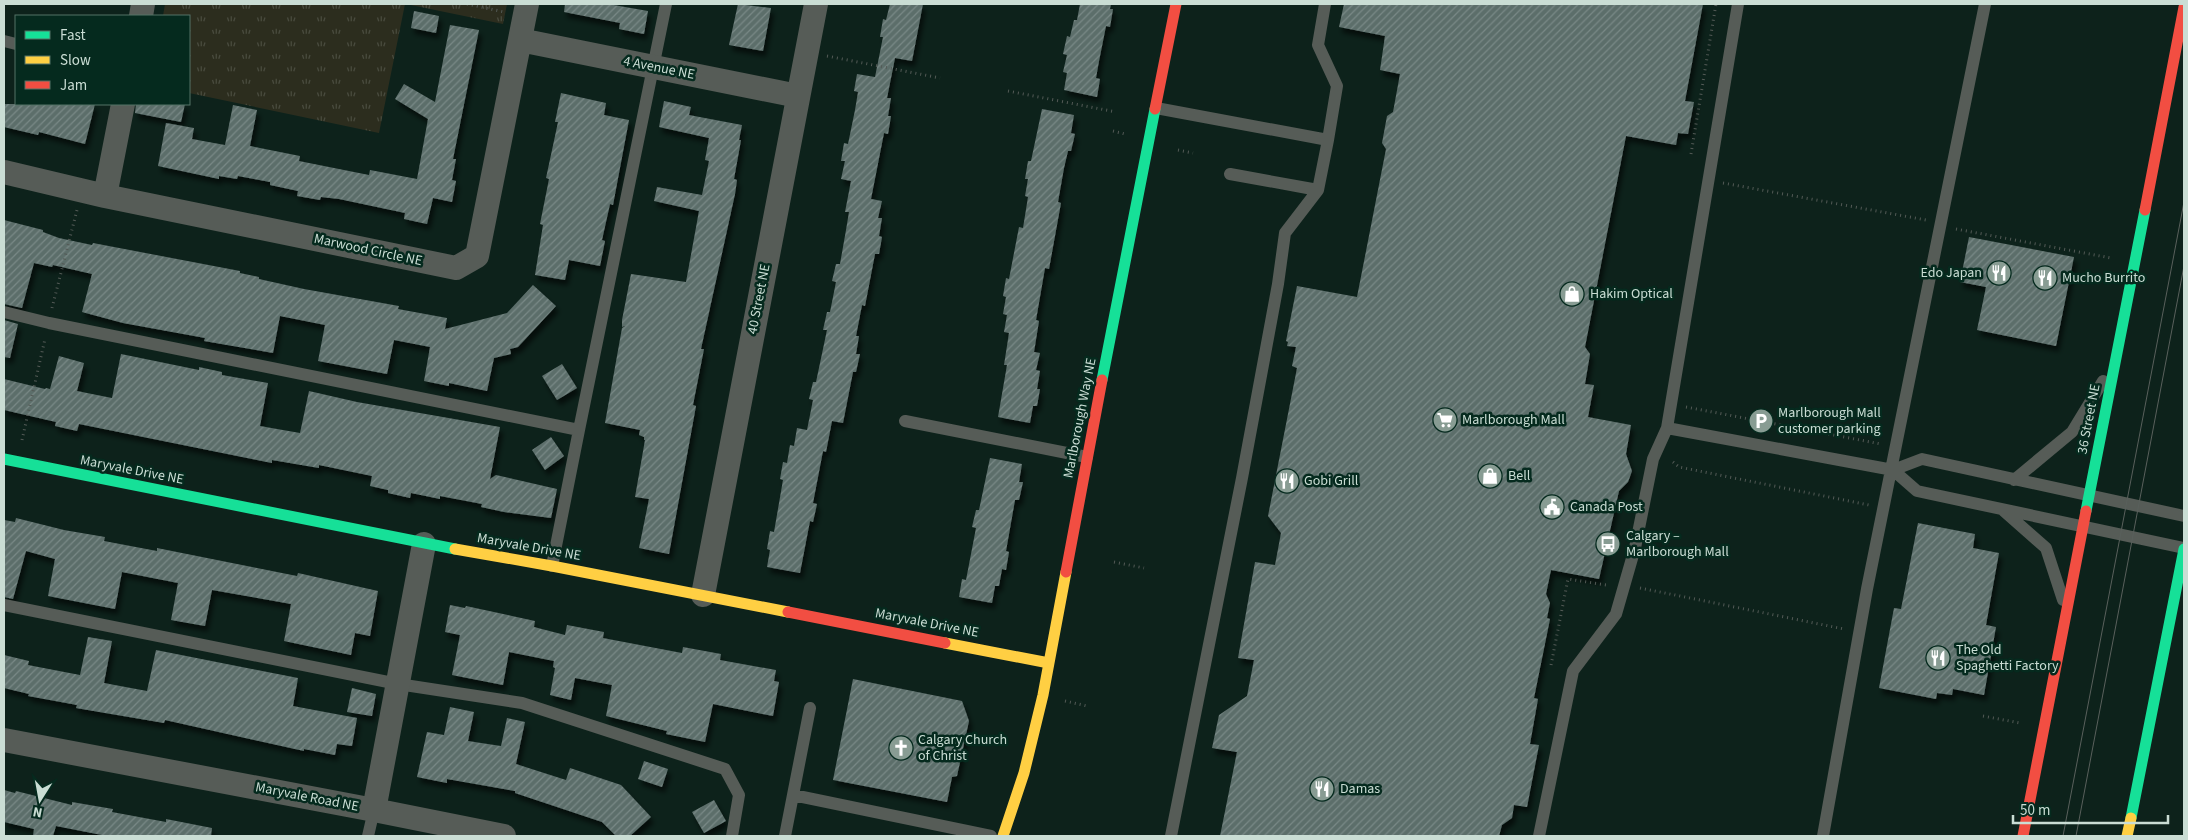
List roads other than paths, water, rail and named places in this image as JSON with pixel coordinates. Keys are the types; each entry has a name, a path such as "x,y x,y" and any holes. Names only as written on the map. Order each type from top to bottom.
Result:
{"street":[{"name":"40 Street NE","path":"703,595 816,4"},
{"name":"Marlborough Way NE","path":"1003,836 1024,773 1043,695 1087,457 1176,4"},
{"name":"36 Street NE","path":"2022,836 2184,7"},
{"name":"Marwood Circle NE","path":"4,172 105,196 456,268 477,256 526,10"},
{"name":"4 Avenue NE","path":"520,40 798,96"},
{"path":"105,196 123,105"},
{"name":"Maryvale Drive NE","path":"4,459 424,544 552,566 1049,663"},
{"name":"Maryvale Road NE","path":"4,740 374,810 424,544"},
{"path":"2128,836 2184,549"},
{"path":"374,810 504,836"}],"lane":[{"path":"552,566 578,430 666,4"},
{"path":"1171,836 1242,478 1278,284 1285,233 1318,190 1328,140 1337,86 1318,45 1325,4"},
{"path":"1539,836 1573,671 1616,614 1635,548 1653,458 1667,428 1738,4"},
{"path":"1823,836 1844,726 1852,666 1893,470 1985,4"},
{"path":"1156,108 1328,140"},
{"path":"1230,174 1318,190"},
{"path":"4,312 58,325 578,430"},
{"path":"2014,480 2072,432 2115,362"},
{"path":"905,421 1087,457"},
{"path":"1667,428 1893,470 1922,459 2184,516"},
{"path":"1893,470 1917,492 2184,549"},
{"path":"2002,510 2046,548 2067,610"},
{"path":"4,605 398,684 522,703 725,769 739,795 732,836"},
{"path":"2170,625 2184,614"},
{"path":"785,836 810,708"},
{"path":"793,795 934,831 991,836"},
{"path":"368,836 374,810"}],"tram line":[{"path":"2063,836 2184,202"},
{"path":"2076,836 2184,266"}],"place":[{"name":"Edo Japan","path":"1999,273"},
{"name":"Mucho Burrito","path":"2045,278"},
{"name":"Hakim Optical","path":"1572,294"},
{"name":"Marlborough Mall","path":"1445,420"},
{"name":"Marlborough Mall customer parking","path":"1761,421"},
{"name":"Bell","path":"1490,476"},
{"name":"Gobi Grill","path":"1287,481"},
{"name":"Canada Post","path":"1552,507"},
{"name":"Calgary – Marlborough Mall","path":"1608,544"},
{"name":"The Old Spaghetti Factory","path":"1938,658"},
{"name":"Calgary Church of Christ","path":"901,748"},
{"name":"Damas","path":"1322,789"}]}
